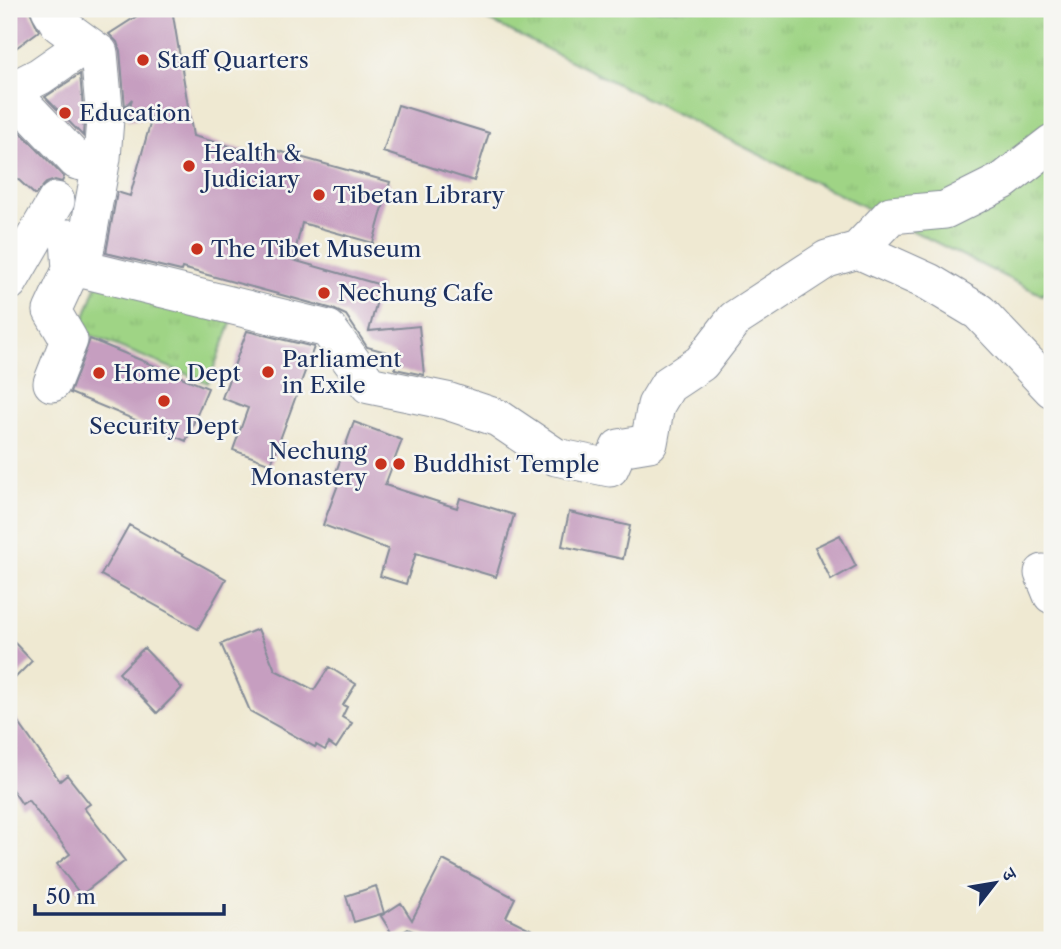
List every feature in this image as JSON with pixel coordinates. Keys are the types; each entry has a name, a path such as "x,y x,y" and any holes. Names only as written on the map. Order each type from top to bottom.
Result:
{"street":[{"path":"50,9 59,24 99,53 105,119 102,158 82,269 328,329 369,385 447,401 498,418 556,457 610,468 619,448 649,443 656,405 668,385 701,363 735,320 827,259 858,250 891,215 945,210 1003,181 1052,143"},
{"path":"86,44 40,76 10,92 77,161 86,163"},
{"path":"9,282 62,207 71,270 52,311 69,340 52,383"},
{"path":"858,250 929,282 979,312 1052,389"}],"green space":[{"path":"466,9 1052,9 1052,283 1042,295"},
{"path":"98,281 232,321 208,383 80,331"}],"building":[{"path":"9,9 29,9 39,31 9,53"},
{"path":"148,9 172,9 193,136 262,155 264,147 390,182 373,243 302,223 293,260 381,285 369,331 419,326 424,375 395,369 394,354 367,347 346,315 333,309 182,268 181,271 106,253 117,192 130,196 152,117 127,121 132,99 125,107 120,51 117,42 109,34"},
{"path":"80,74 84,119 83,136 45,97"},
{"path":"398,105 489,133 474,181 383,152"},
{"path":"9,120 64,177 62,182 55,180 46,183 35,195 9,171"},
{"name":"Parliament in Exile","path":"247,331 314,347 271,464 233,450 248,408 222,398"},
{"path":"90,339 208,388 186,441 70,393"},
{"path":"354,422 402,440 385,485 457,508 460,498 514,515 496,577 416,553 406,584 380,576 388,549 323,525 342,474 336,472"},
{"path":"569,512 630,526 623,559 562,546"},
{"path":"129,525 226,579 198,629 101,575"},
{"path":"840,535 856,566 831,580 815,547"},
{"path":"258,629 275,670 314,690 329,667 356,684 343,705 347,707 342,717 352,723 336,748 329,743 325,750 316,745 315,747 250,711 221,644"},
{"path":"9,637 32,661 9,684"},
{"path":"144,648 182,688 157,713 119,673"},
{"path":"9,709 60,781 67,775 90,804 84,808 125,861 81,895 57,864 70,854 28,800 22,804 9,785"},
{"path":"443,860 515,898 506,917 552,940 436,940 408,929 394,937 381,916 401,903 412,920"},
{"path":"376,886 384,913 354,922 346,896"}],"place":[{"name":"Staff Quarters","path":"143,60"},
{"name":"Education","path":"65,113"},
{"name":"Health & Judiciary","path":"189,166"},
{"name":"Tibetan Library","path":"319,195"},
{"name":"The Tibet Museum","path":"197,249"},
{"name":"Nechung Cafe","path":"324,293"},
{"name":"Parliament in Exile","path":"268,372"},
{"name":"Home Dept","path":"99,373"},
{"name":"Security Dept","path":"164,401"},
{"name":"Nechung Monastery","path":"381,464"},
{"name":"Buddhist Temple","path":"399,464"}]}
